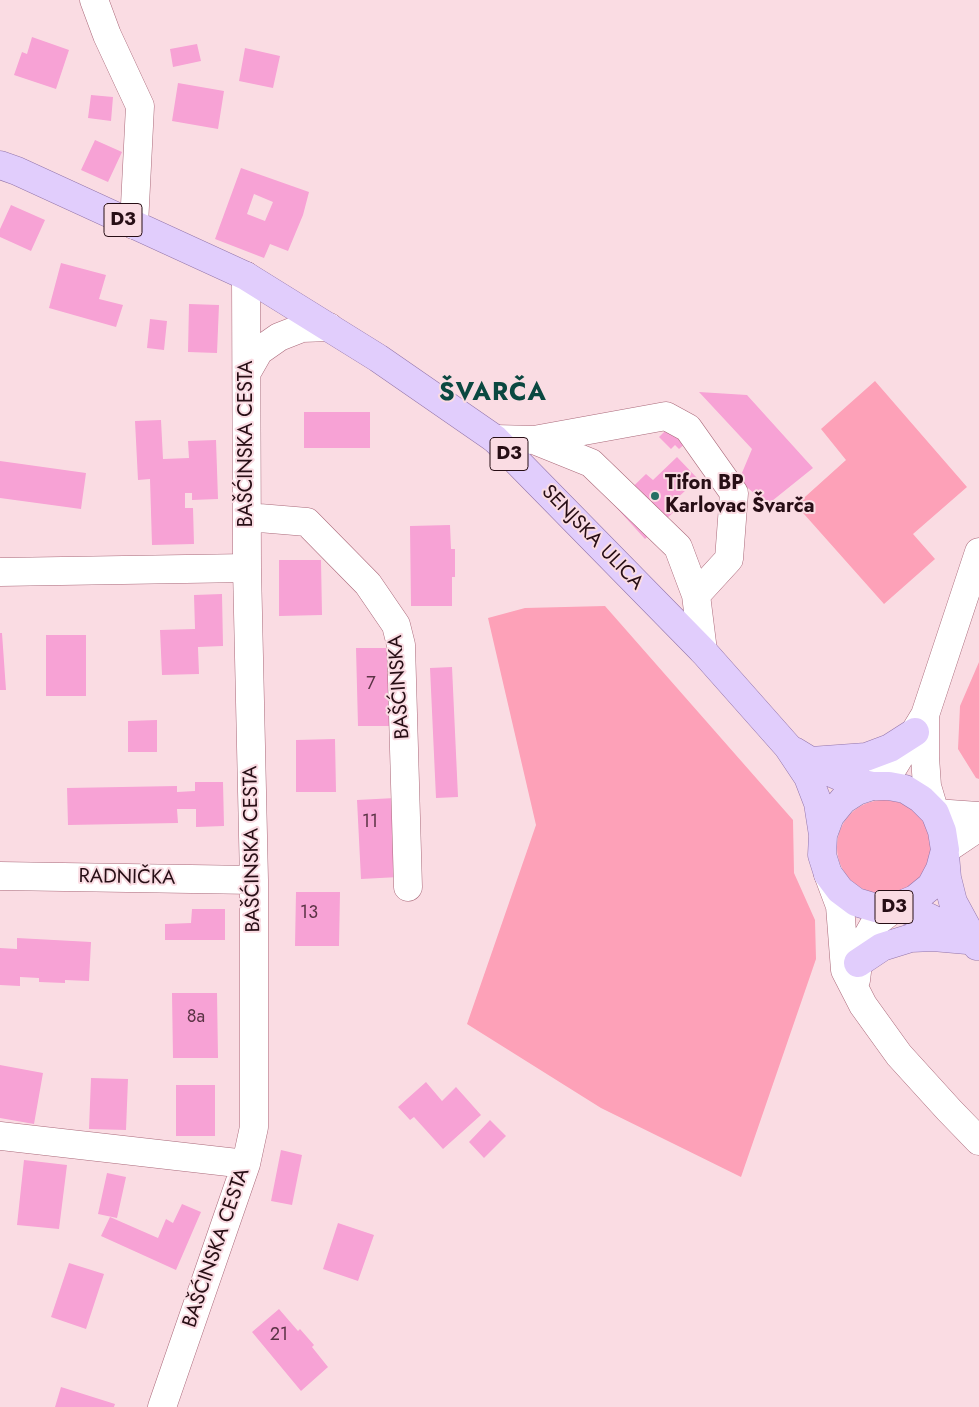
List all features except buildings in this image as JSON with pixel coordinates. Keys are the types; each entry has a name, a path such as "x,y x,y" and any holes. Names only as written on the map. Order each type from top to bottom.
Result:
{"main road":[{"name":"D3","path":"0,165 246,276"},
{"name":"SENJSKA ULICA","path":"246,276 378,358 495,439 702,651 799,754 827,771 850,781 872,786"},
{"path":"799,754 866,757 890,748 920,724"},
{"name":"SENJSKA ULICA","path":"799,754 818,803 823,834"},
{"name":"D3","path":"872,786 889,786 905,789 922,799 935,813 942,831 953,902 974,945 951,928 924,915 896,907 876,908 856,902 840,890 828,874 822,855 823,834 830,816 843,800 857,791 872,786"},
{"name":"D3","path":"896,907 915,899 931,886 940,869 944,850"},
{"path":"858,963 882,948 911,938 933,937 974,945"}],"street":[{"path":"94,0 107,35 140,106 134,225"},
{"name":"BAŠĆINSKA CESTA","path":"162,1407 246,1164 254,1127 254,880 247,568 246,276"},
{"path":"247,372 259,351 279,337 302,328 329,327"},
{"path":"495,439 534,440 666,416 688,428 734,493 729,559 696,595"},
{"path":"534,440 591,463 678,547 696,595 702,651"},
{"name":"BAŠĆINSKA","path":"247,517 308,522 368,584 396,625 401,645 408,887"},
{"path":"872,786 894,766 920,724 979,552"},
{"path":"0,572 247,568"},
{"path":"920,724 927,786 935,813 979,816"},
{"path":"944,850 979,827"},
{"path":"828,874 840,906 845,970 863,1004 899,1055 979,1141"},
{"name":"RADNIČKA","path":"0,876 254,880"},
{"path":"855,989 858,963 863,944 875,923 896,907"},
{"path":"0,1136 246,1164"}],"shaded area":[{"path":"875,381 967,487 913,534 935,559 884,604 796,505 846,460 821,429"},
{"path":"605,606 793,820 794,873 815,920 816,959 741,1177 601,1108 467,1024 536,825 488,618 525,608"},
{"path":"979,662 979,779 976,778 958,749 960,706"},
{"path":"884,800 902,804 917,814 927,829 931,847 927,865 917,880 902,890 884,894 866,890 851,880 841,865 837,847 841,829 851,814 866,804"}],"place":[{"name":"Tifon BP Karlovac Švarča","path":"655,496"}],"district":[{"name":"ŠVARČA","path":"493,394"}]}
